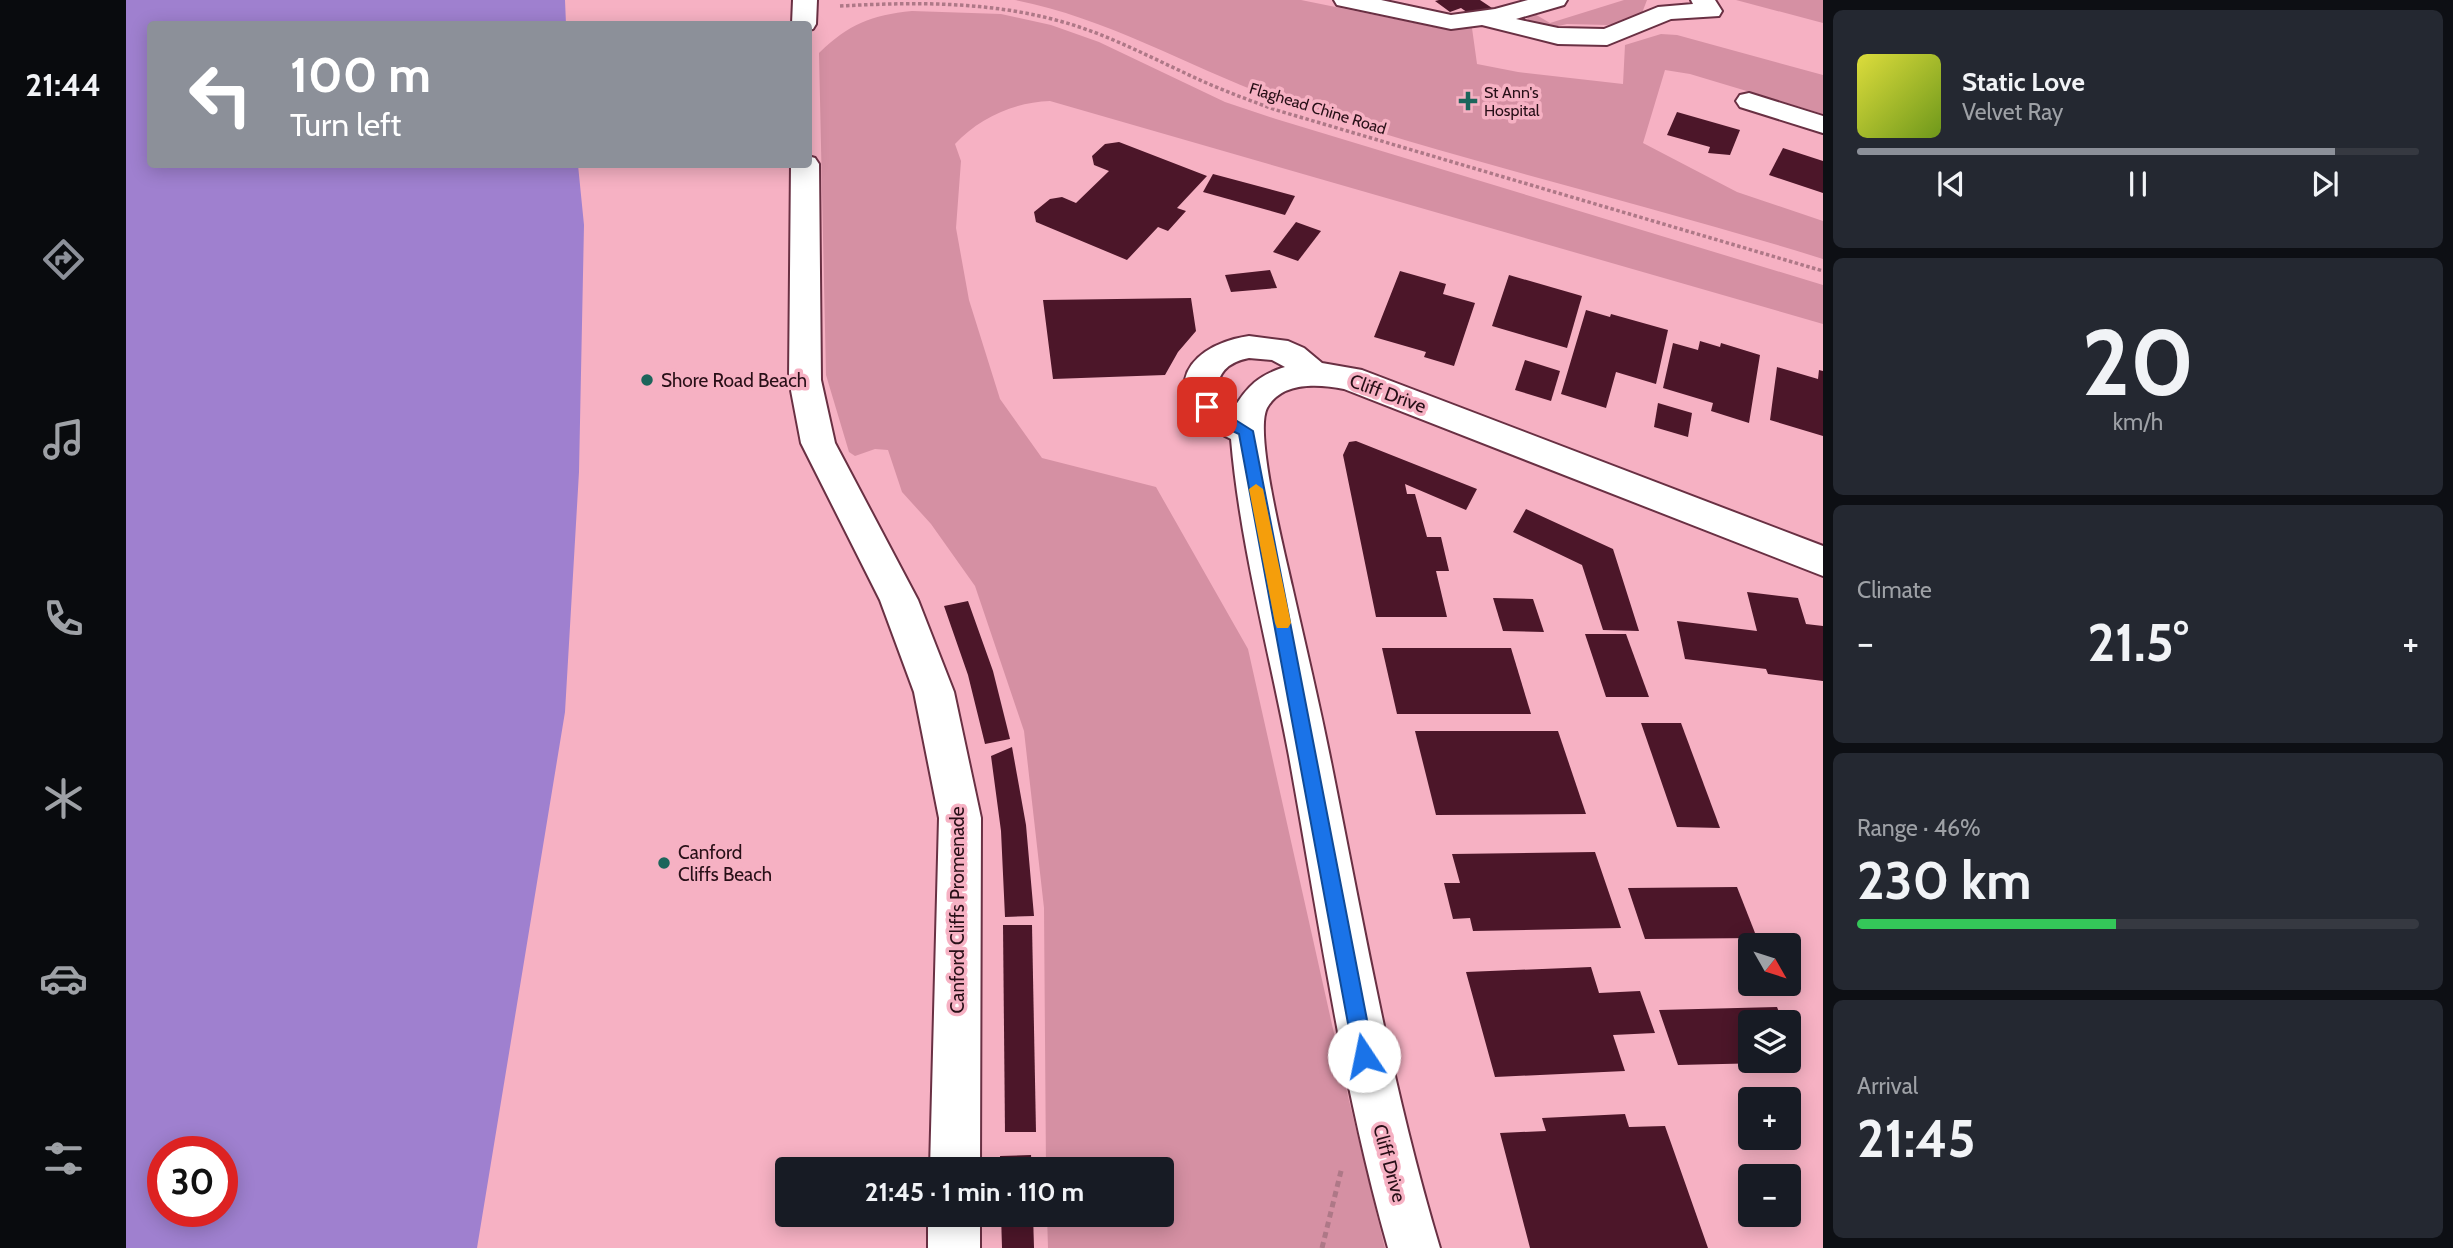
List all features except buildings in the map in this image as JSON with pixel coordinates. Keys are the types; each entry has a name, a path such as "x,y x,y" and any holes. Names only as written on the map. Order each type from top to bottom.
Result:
{"street":[{"path":"1346,0 1451,22 1486,19 1555,0"},
{"path":"1486,19 1558,36 1607,37 1667,12 1710,11 1703,0"},
{"path":"1749,102 1823,125"},
{"name":"Canford Cliffs Promenade","path":"804,168 805,380 818,443 899,600 934,692 960,818 955,1157"},
{"path":"1246,431 1222,420 1207,407 1200,392 1202,376 1211,360 1229,351 1249,346 1272,348 1289,354 1314,374"},
{"name":"Cliff Drive","path":"1414,1248 1368,1080 1246,431 1248,414 1262,392 1285,379 1314,374 1350,378 1823,561"},
{"path":"954,1227 954,1248"}],"path":[{"name":"Flaghead Chine Road","path":"804,11 900,2 1006,9 1064,22 1102,35 1207,83 1276,110 1823,271"}],"shaded area":[{"path":"126,0 565,0 566,21 147,21 147,168 578,168 584,225 579,472 565,712 477,1248 126,1248"},
{"name":"St Ann's Hospital","path":"1015,0 1301,0 1449,30 1472,28 1477,64 1518,72 1623,84 1625,45 1661,34 1677,35 1823,75 1823,114 1690,74 1665,70 1643,143 1737,192 1823,221 1823,259 1491,165 1293,105 1087,20"},
{"path":"1624,0 1647,0 1642,13 1629,21 1607,25 1567,24 1550,28 1530,22 1527,18 1533,13 1550,23"},
{"path":"1736,0 1823,0 1823,23"},
{"path":"912,11 1001,14 1051,25 1099,42 1225,102 1823,285 1823,324 1050,101 1024,104 998,113 975,126 955,144 961,161 956,228 969,300 1000,399 1042,458 1156,487 1248,649 1348,1096 1385,1248 1048,1248 1047,1227 1174,1227 1174,1157 1046,1157 1044,908 1024,731 975,586 931,524 902,492 888,450 875,449 855,456 849,452 826,375 819,53 851,28 884,15"}],"slow traffic":[{"path":"1256,489 1283,623"}],"place":[{"name":"St Ann's Hospital","path":"1468,101"},
{"name":"Shore Road Beach","path":"647,380"},
{"name":"Canford Cliffs Beach","path":"664,863"}],"route":[{"path":"1207,407 1222,420 1246,431 1364,1056"}]}
